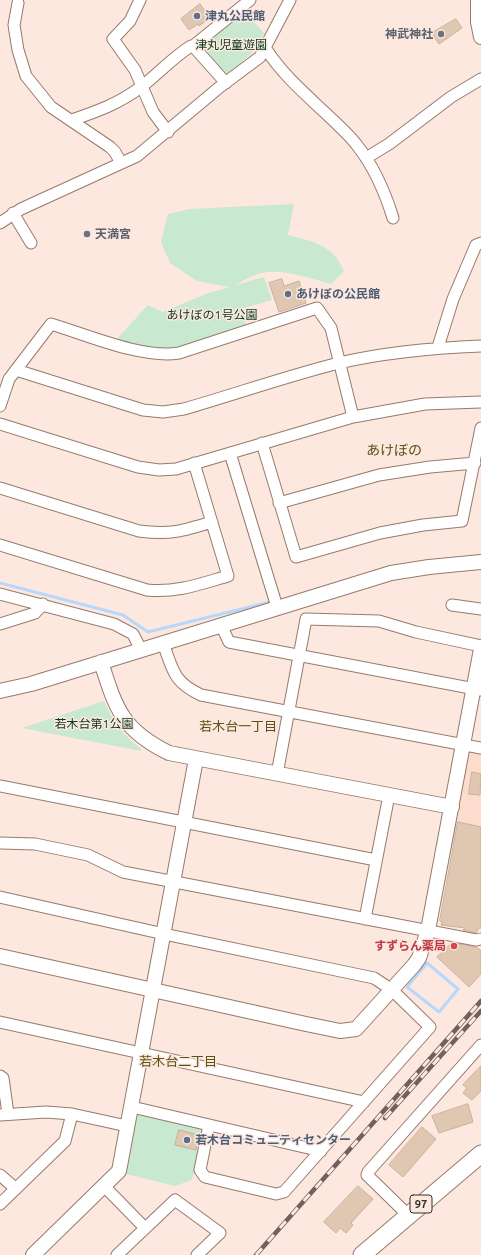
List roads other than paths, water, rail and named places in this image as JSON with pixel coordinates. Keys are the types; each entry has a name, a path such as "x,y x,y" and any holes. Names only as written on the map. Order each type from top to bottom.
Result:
{"main road":[{"name":"97","path":"362,1255 481,1154"}],"street":[{"path":"140,0 130,21 113,39 135,70 152,112 168,132"},
{"path":"72,120 107,108 141,87 173,58 190,46 193,46 250,0"},
{"path":"0,223 14,214 137,156 168,132 226,83 255,62 266,49 288,0"},
{"path":"478,0 478,22 481,37"},
{"path":"18,3 14,25 18,50 26,76 51,107 72,120 115,152 121,164"},
{"path":"193,46 226,83"},
{"path":"266,49 275,63 356,143 366,158 387,199 393,218"},
{"path":"366,158 389,144 451,97 481,79"},
{"path":"14,214 31,244"},
{"path":"438,347 465,270 476,245 481,243"},
{"path":"0,406 8,379 51,324 144,352 165,355 179,353 317,308 331,328 353,417"},
{"path":"16,370 144,410 163,412 184,409 339,363 390,353 438,347 481,346"},
{"path":"0,424 138,467 171,470 353,417 425,404 481,402"},
{"path":"262,443 296,557 380,533 423,525 462,521 481,428"},
{"path":"230,453 277,607"},
{"path":"279,503 379,474 475,463"},
{"path":"0,545 147,590 165,592 184,589 228,576 194,464"},
{"path":"0,488 138,531 160,534 180,532 212,522"},
{"path":"0,691 141,650 391,573 430,567 481,562"},
{"path":"0,594 43,604 114,624 133,634 141,650"},
{"path":"0,624 34,613 43,604"},
{"path":"452,605 481,609"},
{"path":"0,956 348,1031 356,1029 363,1023 419,958 428,930 464,744 477,690 481,647 416,632 379,621 306,619 277,774"},
{"path":"221,625 229,642 477,690"},
{"path":"163,643 174,674 186,688 201,695 481,748"},
{"path":"101,662 119,711 129,725 150,743 169,753 452,807"},
{"path":"33,1255 119,1171 196,759"},
{"path":"0,786 376,860"},
{"path":"365,919 389,795"},
{"path":"0,843 35,844 88,855 123,872 476,940 481,939"},
{"path":"0,897 164,934 368,976 374,978 392,990 430,1027 284,1192 276,1194 205,1177 201,1174 200,1170 209,1125"},
{"path":"0,1022 364,1102"},
{"path":"408,1215 367,1175 368,1172 481,1045"},
{"path":"0,1076 3,1078 4,1115 46,1112 72,1114 127,1126"},
{"path":"132,1107 321,1151"},
{"path":"0,1204 65,1141 72,1114"},
{"path":"0,1175 16,1189"},
{"path":"104,1186 145,1228"},
{"path":"117,1255 175,1200 220,1233 197,1255"}],"waterway":[{"path":"0,583 123,615 148,632 270,602"},
{"path":"427,963 458,989 439,1012 407,987 427,963"}],"railway":[{"path":"256,1255 481,1001"},
{"path":"385,1118 481,1011"}],"place":[{"name":"津丸公民館","path":"197,16"},
{"name":"神武神社","path":"441,34"},
{"name":"天満宮","path":"87,234"},
{"name":"あけぼの公民館","path":"288,294"},
{"name":"すずらん薬局","path":"454,946"},
{"name":"若木台コミュ二ティセンター","path":"187,1140"}],"district":[{"name":"あけぼの","path":"394,450"},
{"name":"若木台一丁目","path":"238,727"},
{"name":"若木台二丁目","path":"178,1062"}],"park label":[{"name":"津丸児童遊園","path":"231,45"},
{"name":"あけぼの1号公園","path":"212,315"},
{"name":"若木台第1公園","path":"94,724"}]}
